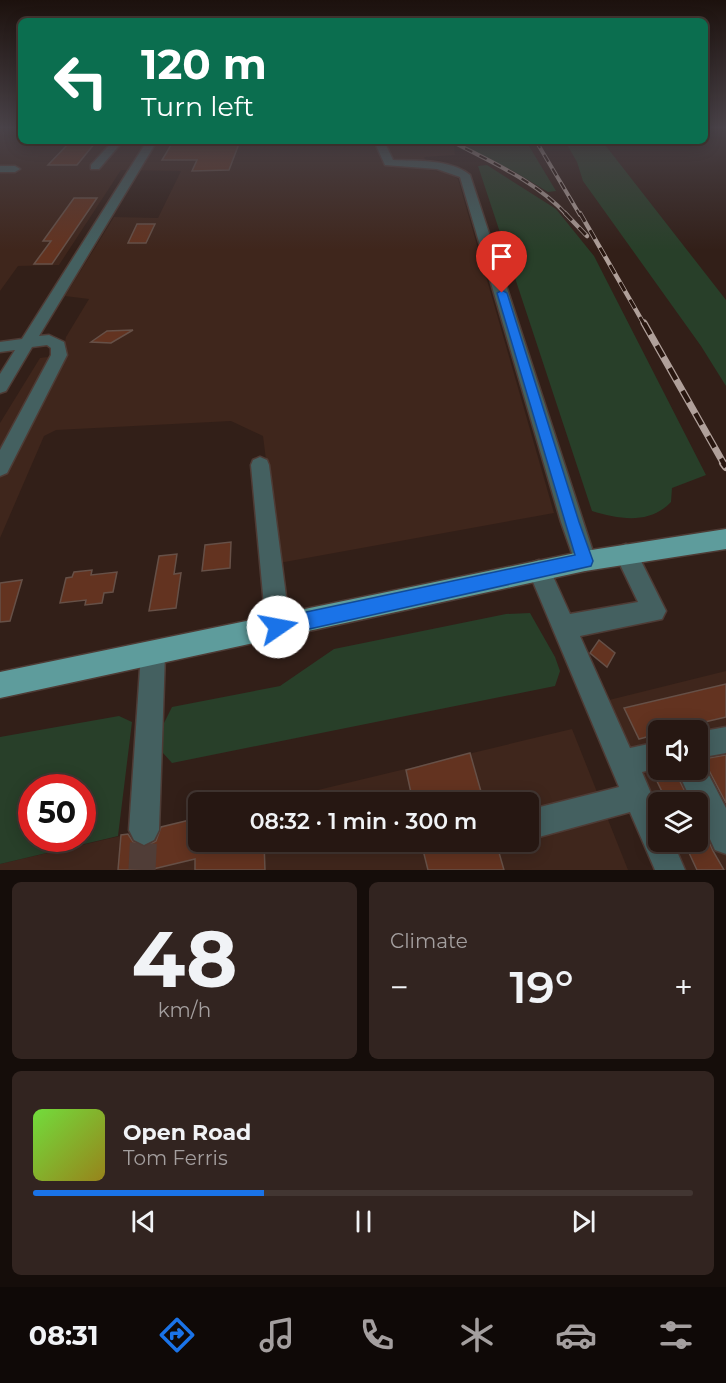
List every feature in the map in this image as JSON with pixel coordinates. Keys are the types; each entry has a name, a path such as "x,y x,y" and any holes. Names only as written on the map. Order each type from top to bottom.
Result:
{"main road":[{"path":"0,685 539,570 726,539"}],"street":[{"path":"0,169 15,169"},
{"path":"0,387 136,169"},
{"path":"451,169 465,175 585,561"},
{"path":"0,347 49,340 59,346 59,356 0,468"},
{"path":"260,465 278,627"},
{"path":"565,627 654,611 626,554"},
{"path":"539,570 670,870"},
{"path":"144,830 153,654"},
{"path":"708,743 726,740"},
{"path":"623,763 648,757"},
{"path":"696,780 726,839"},
{"path":"539,822 638,796"}],"shaded area":[{"path":"0,169 428,169 449,173 458,179 554,513 279,563 263,436 231,421 56,430 44,436 0,538 0,423 40,358 62,355 66,337 89,299 65,296 114,217 158,218 181,171 121,170 59,265 18,266 0,291"},
{"path":"726,671 726,870 681,870 673,852 708,852 708,792 648,792 648,798 605,701"},
{"path":"572,729 628,870 0,870 0,864 52,852 96,852 96,842 188,820 188,852 539,852 539,792 310,792"}],"green space":[{"path":"479,169 493,169 556,209 594,256 706,475 672,488 671,502 653,514 623,518 592,511"},
{"path":"508,169 543,169 556,191 548,192"},
{"path":"579,169 624,169 726,300 726,386 701,346 583,181"},
{"path":"530,613 555,657 560,671 555,686 172,763 163,753 163,725 172,707 280,686 334,649 506,614"},
{"path":"119,716 132,722 118,836 96,841 96,774 18,774 18,852 51,852 0,864 0,737"}],"building":[{"path":"193,169 230,169 229,170 192,171"},
{"path":"74,198 97,198 52,264 34,264 51,241 43,241"},
{"path":"137,224 155,224 146,243 128,243"},
{"path":"133,330 111,343 91,342 107,331"},
{"path":"231,542 230,568 202,571 205,545"},
{"path":"177,554 174,574 181,573 176,608 149,611 159,556"},
{"path":"92,570 91,575 117,572 113,592 104,593 102,603 85,605 86,600 60,603 66,578 72,577 74,572"},
{"path":"22,580 10,621 0,622 0,583"},
{"path":"599,640 615,653 607,667 590,653"},
{"path":"726,684 726,717 708,721 648,720 648,737 639,739 624,708"},
{"path":"470,753 481,792 411,792 406,770"},
{"path":"726,755 726,803 708,769 708,758"},
{"path":"656,780 680,780 685,792 662,792"},
{"path":"188,820 188,852 264,852 265,870 195,870 195,859 149,870 118,870 121,835 128,834 133,842 145,847 156,841 161,827"},
{"path":"708,840 724,870 697,870 689,852 708,852"},
{"path":"424,852 499,852 504,870 428,870"}],"tunnel":[{"path":"142,870 144,830"}],"railway":[{"path":"503,169 541,192 565,213"},
{"path":"552,169 580,215"},
{"path":"565,213 587,236"},
{"path":"580,213 644,324"},
{"path":"644,323 724,464"},
{"path":"723,463 726,467"}],"route":[{"path":"278,627 585,561 571,522 502,293"}]}
